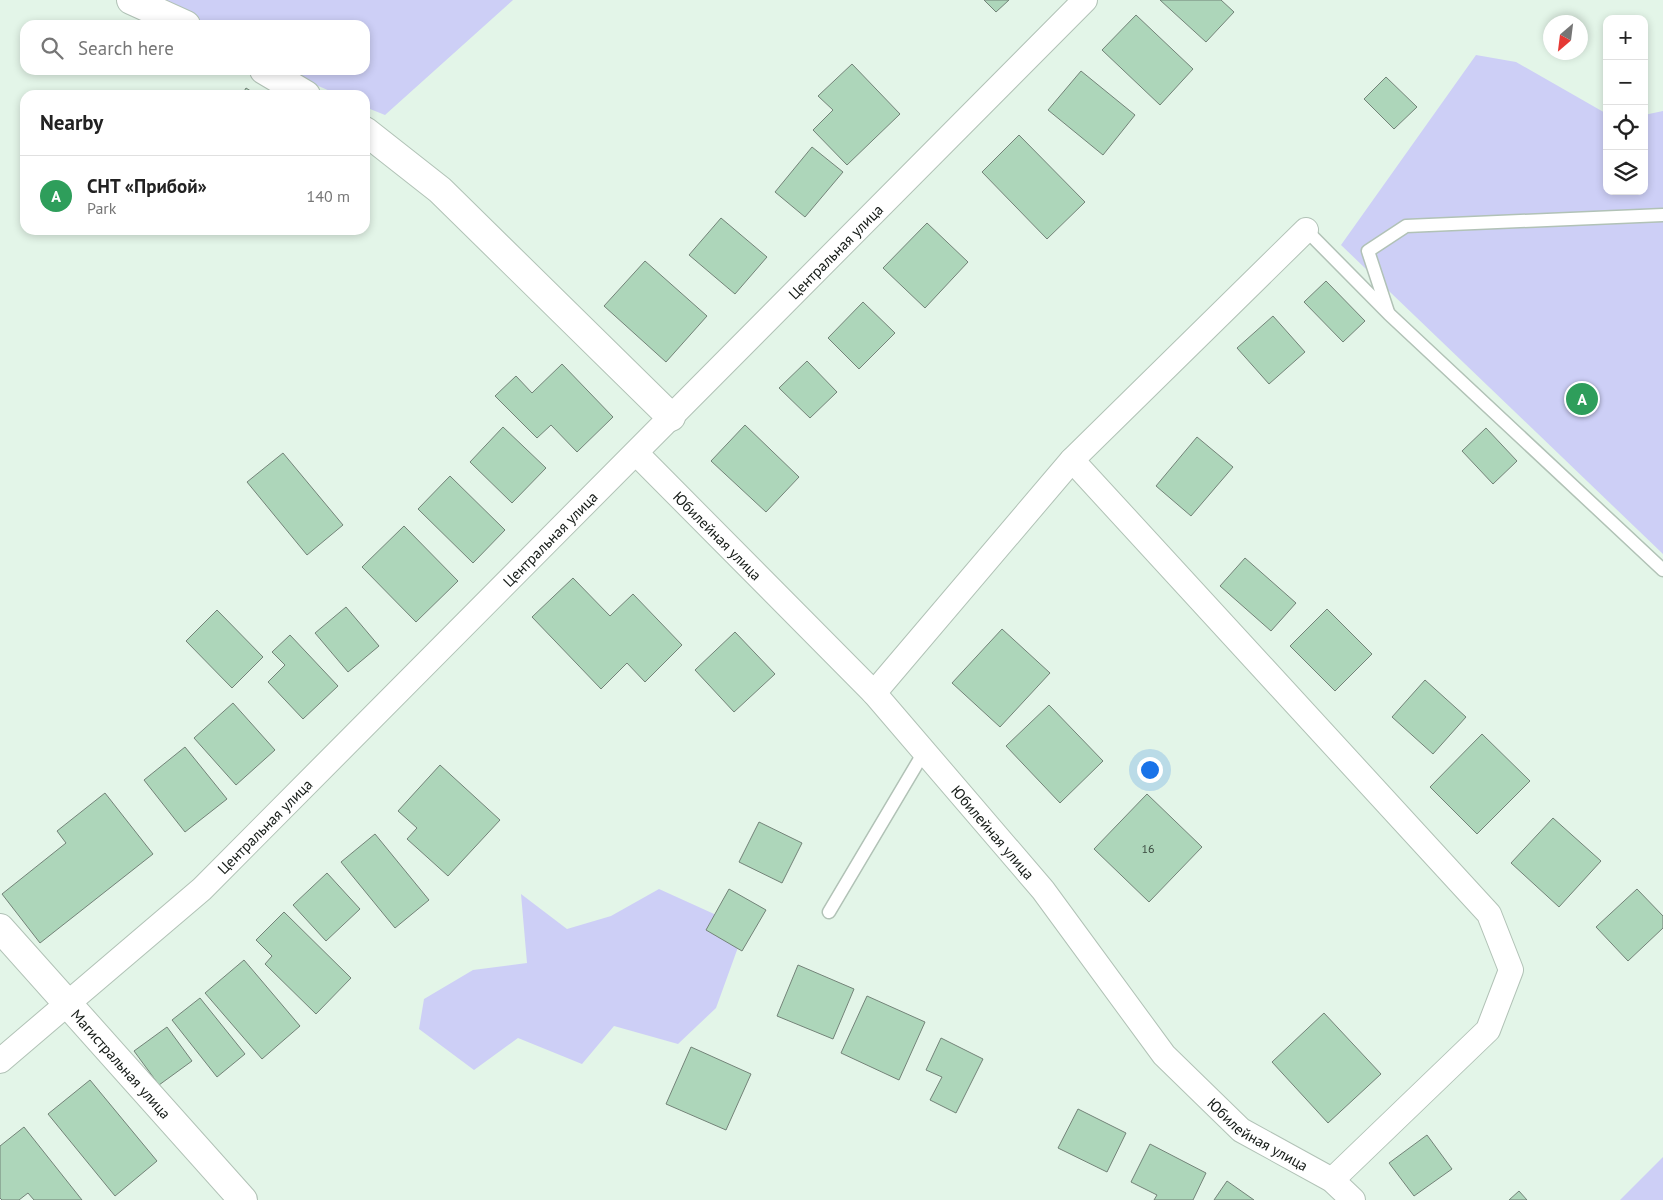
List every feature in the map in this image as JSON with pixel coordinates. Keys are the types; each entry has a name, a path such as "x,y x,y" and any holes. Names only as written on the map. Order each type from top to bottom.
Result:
{"street":[{"path":"131,0 175,14"},
{"name":"Центральная улица","path":"0,1061 202,889 1085,0"},
{"path":"272,75 298,90"},
{"path":"370,135 440,190 671,417"},
{"path":"874,694 1072,460 1306,230"},
{"name":"Юбилейная улица","path":"636,452 874,694 1043,890 1164,1055 1241,1130 1332,1180 1353,1200"},
{"path":"1072,460 1489,914 1511,970 1488,1030 1332,1180"},
{"name":"Магистральная улица","path":"0,928 243,1200"}],"lane":[{"path":"1389,314 1368,251 1406,226 1663,215"},
{"path":"1306,230 1389,314 1663,570"},
{"path":"829,912 924,752"}],"shaded area":[{"path":"124,0 513,0 385,115 370,109 370,90 328,90 293,75 370,75 370,20 170,20"},
{"path":"1476,55 1516,62 1603,112 1603,195 1648,195 1648,114 1663,111 1663,554 1341,245"},
{"path":"659,889 745,928 716,1008 678,1044 614,1026 582,1064 518,1038 474,1070 419,1029 424,999 473,970 527,963 521,894 567,929 611,916"},
{"path":"1663,1157 1663,1200 1620,1200"}],"building":[{"path":"984,0 1009,0 996,12"},
{"path":"1160,0 1221,0 1234,12 1206,42"},
{"path":"1136,15 1193,69 1160,105 1102,50"},
{"path":"852,64 900,114 847,165 813,130 833,110 818,96"},
{"path":"1081,71 1135,115 1103,155 1048,110"},
{"path":"1386,77 1417,107 1394,129 1364,99"},
{"path":"1019,135 1085,202 1047,239 982,172"},
{"path":"812,147 843,172 805,217 775,192"},
{"path":"721,218 767,257 735,294 689,255"},
{"path":"927,223 968,262 925,308 883,268"},
{"path":"645,261 707,316 666,362 604,306"},
{"path":"1326,281 1365,321 1343,342 1304,302"},
{"path":"863,302 895,333 859,369 828,338"},
{"path":"1273,316 1305,352 1269,384 1237,348"},
{"path":"807,361 837,392 810,418 779,388"},
{"path":"562,364 613,417 577,452 551,425 537,438 495,396 516,376 532,393"},
{"path":"745,425 799,477 766,512 711,461"},
{"path":"503,427 546,468 512,503 470,462"},
{"path":"1486,428 1517,461 1493,484 1462,451"},
{"path":"1197,437 1233,467 1191,516 1156,486"},
{"path":"283,453 343,525 307,555 247,482"},
{"path":"450,476 505,530 473,563 418,509"},
{"path":"404,526 458,581 416,622 362,567"},
{"path":"1245,558 1296,603 1271,631 1220,586"},
{"path":"573,578 610,616 633,594 682,645 645,682 627,663 601,689 532,617"},
{"path":"346,607 379,646 348,672 315,633"},
{"path":"1327,609 1372,654 1335,691 1290,646"},
{"path":"217,610 263,657 232,688 186,641"},
{"path":"1002,629 1050,673 1000,727 952,683"},
{"path":"735,632 775,674 734,712 695,670"},
{"path":"290,635 338,686 303,719 268,682 285,665 272,652"},
{"path":"1425,680 1466,717 1433,754 1392,717"},
{"path":"233,703 275,750 236,785 194,738"},
{"path":"1049,705 1103,761 1060,803 1006,746"},
{"path":"1482,734 1530,781 1477,834 1430,787"},
{"path":"185,747 227,799 185,832 144,780"},
{"path":"440,765 500,820 448,876 407,839 417,828 398,811"},
{"path":"105,793 153,854 40,943 2,894 66,843 57,831"},
{"path":"1147,794 1202,847 1149,902 1094,849"},
{"path":"1553,818 1601,861 1559,907 1511,863"},
{"path":"759,822 802,843 782,883 739,862"},
{"path":"375,834 429,900 395,928 341,862"},
{"path":"327,873 360,909 326,941 293,905"},
{"path":"729,889 766,910 742,951 706,930"},
{"path":"1637,889 1663,916 1663,928 1628,961 1596,927"},
{"path":"284,912 351,978 316,1014 265,964 272,956 256,940"},
{"path":"244,960 300,1026 262,1059 205,993"},
{"path":"798,965 854,989 833,1039 777,1016"},
{"path":"867,996 925,1022 899,1080 841,1053"},
{"path":"200,998 245,1054 217,1077 172,1020"},
{"path":"1324,1013 1381,1074 1328,1123 1272,1062"},
{"path":"167,1027 192,1061 159,1085 134,1051"},
{"path":"941,1038 983,1059 956,1113 930,1100 942,1077 926,1070"},
{"path":"691,1047 751,1074 726,1130 666,1104"},
{"path":"90,1080 157,1161 115,1196 48,1114"},
{"path":"1078,1109 1126,1133 1107,1172 1058,1148"},
{"path":"24,1127 82,1200 34,1200 28,1193 19,1200 2,1200 0,1198 0,1146"},
{"path":"1427,1135 1452,1169 1414,1196 1389,1163"},
{"path":"1150,1144 1206,1173 1193,1200 1154,1200 1157,1195 1131,1182"},
{"path":"1227,1181 1254,1200 1214,1200"},
{"path":"1519,1191 1527,1200 1509,1200"}],"place":[{"name":"СНТ «Прибой»","path":"1582,399"}]}
